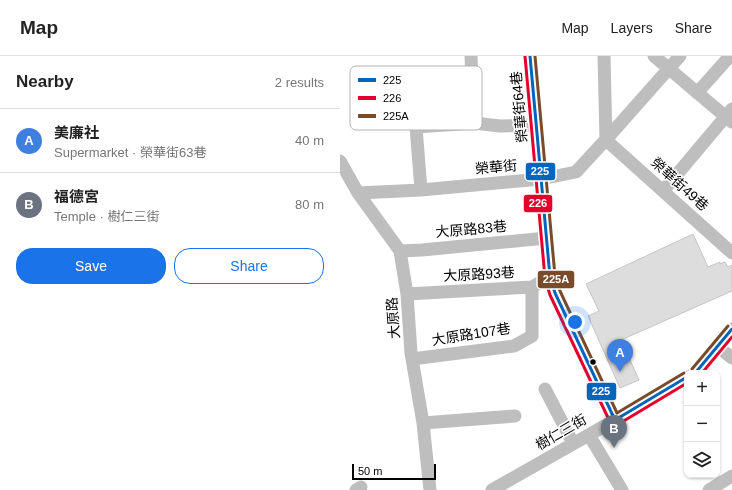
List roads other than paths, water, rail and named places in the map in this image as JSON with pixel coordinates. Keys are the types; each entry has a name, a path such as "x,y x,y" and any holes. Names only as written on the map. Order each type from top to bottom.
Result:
{"street":[{"path":"471,56 471,66"},
{"name":"榮華街64巷","path":"530,56 550,277 559,300 615,420"},
{"path":"604,56 606,140"},
{"path":"654,56 697,93 730,116 663,191"},
{"name":"榮華街","path":"358,193 421,190 541,179 576,172 680,56"},
{"path":"697,93 730,56"},
{"path":"482,124 500,126 536,125"},
{"path":"416,130 421,190"},
{"name":"榮華街49巷","path":"606,140 732,253"},
{"name":"大原路","path":"340,161 358,193 400,251 407,294 412,359 423,423 430,490"},
{"name":"大原路83巷","path":"400,251 546,238"},
{"name":"大原路93巷","path":"407,294 532,287 550,277"},
{"name":"大原路107巷","path":"412,359 514,346 532,336 532,287"},
{"path":"698,370 732,329"},
{"path":"717,346 732,358"},
{"name":"樹仁三街","path":"492,490 684,379"},
{"path":"545,389 574,443"},
{"path":"423,423 515,416"},
{"path":"589,435 622,490"},
{"path":"709,490 732,476"}],"place":[{"name":"美廉社","path":"620,372"},
{"name":"福德宮","path":"614,448"}]}
